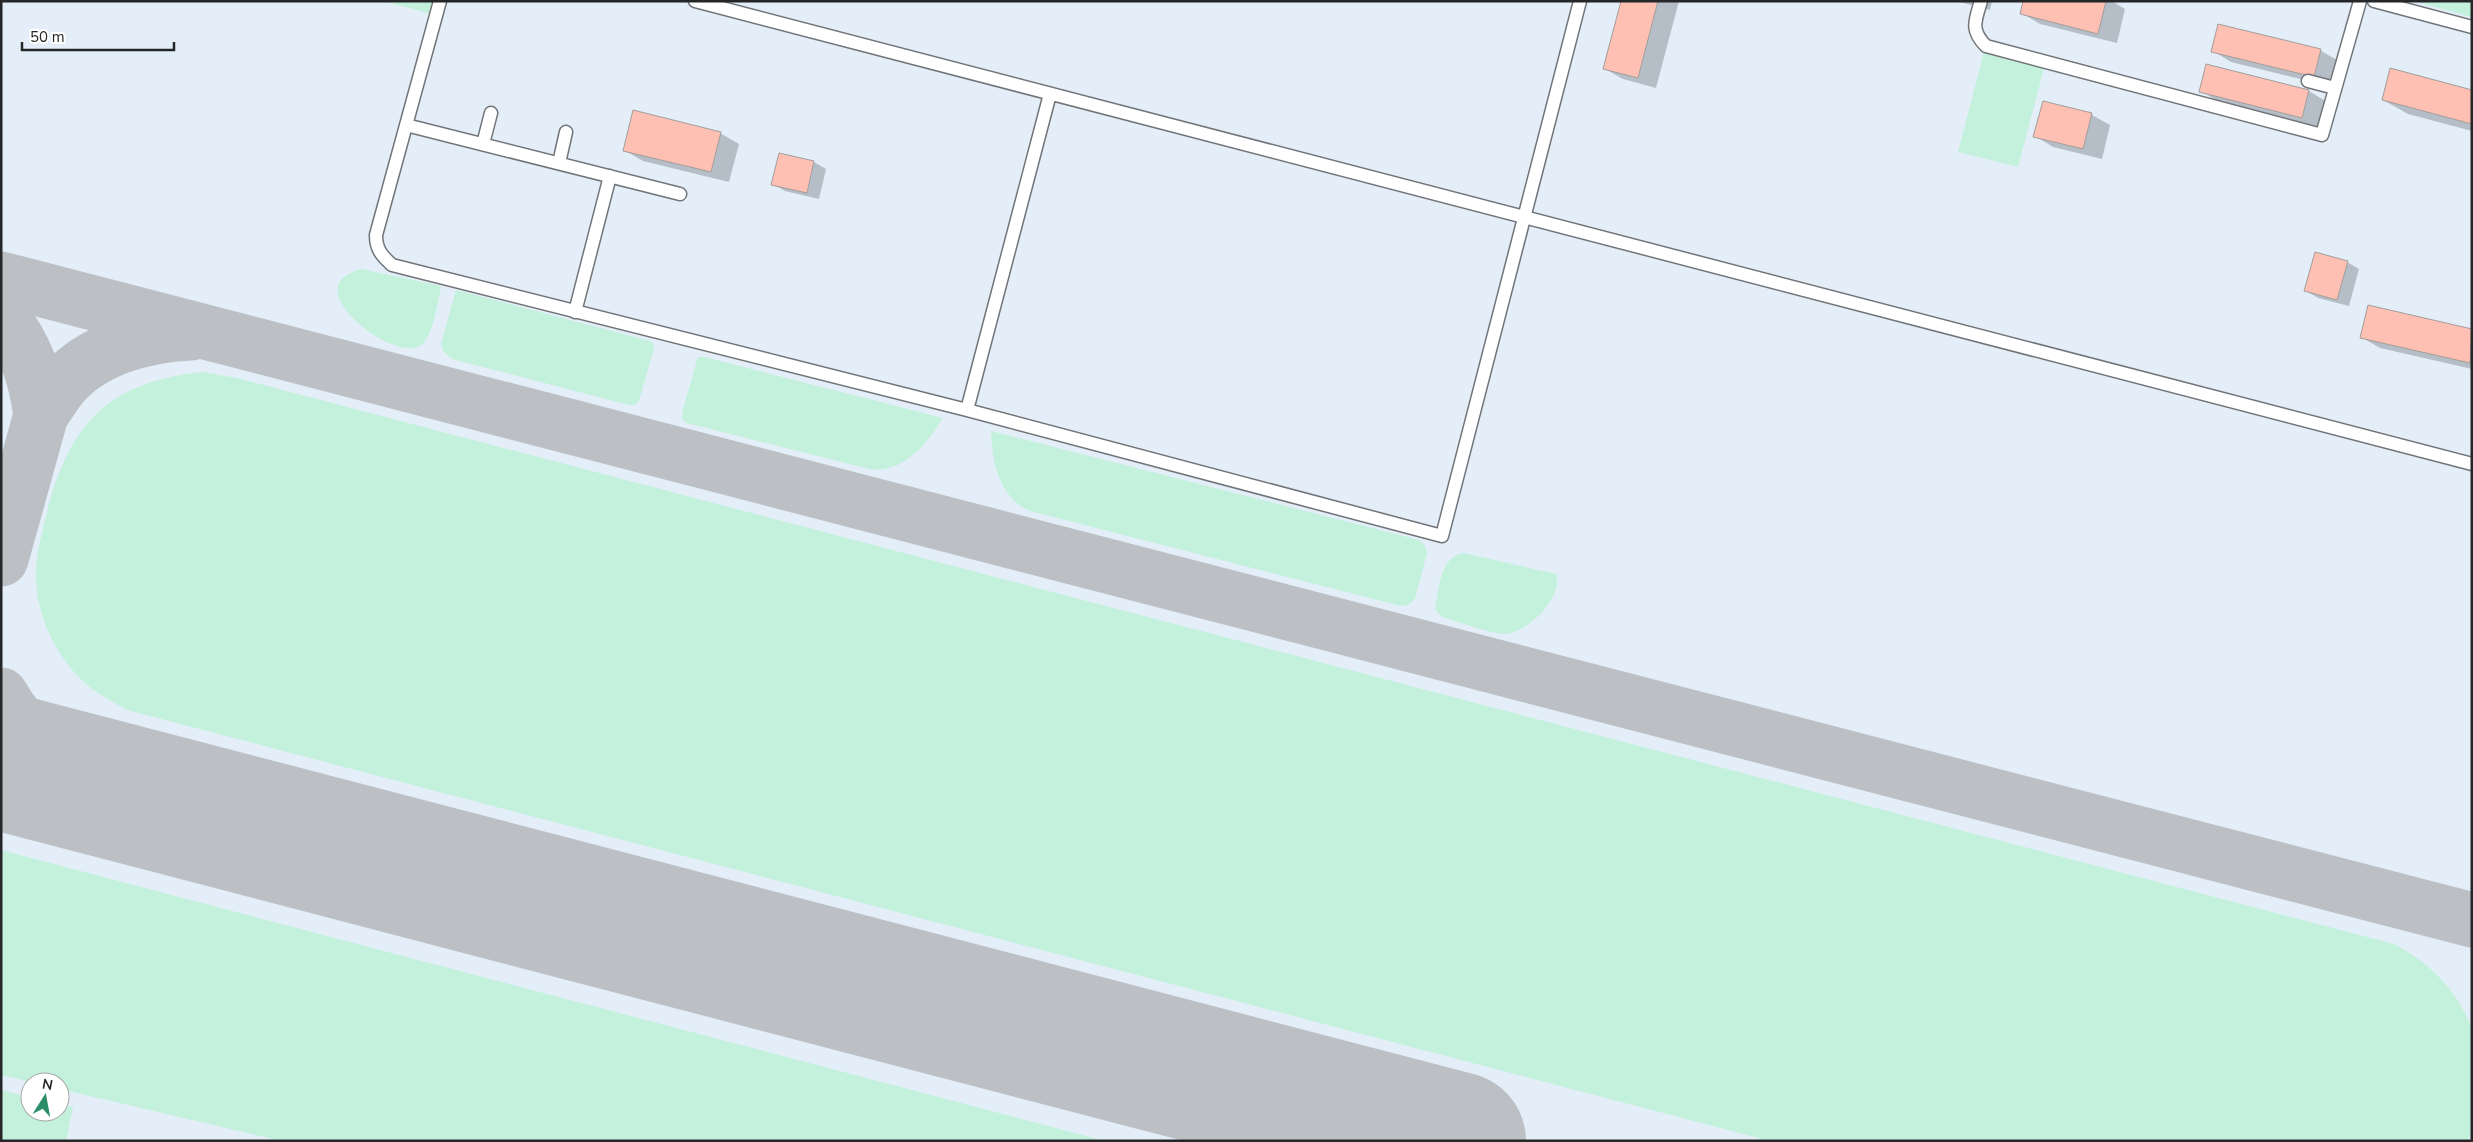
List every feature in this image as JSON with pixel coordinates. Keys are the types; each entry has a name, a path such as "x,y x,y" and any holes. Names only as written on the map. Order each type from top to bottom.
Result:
{"lane":[{"path":"440,1 376,234 376,246 382,256 392,264 967,410 1442,536 1580,1"},
{"path":"695,1 2472,464"},
{"path":"746,14 749,1"},
{"path":"1981,1 1974,24 1976,37 1986,46 2322,134 2360,1"},
{"path":"2374,1 2472,27"},
{"path":"2308,82 2335,88"},
{"path":"967,410 1050,94"},
{"path":"483,144 491,113"},
{"path":"406,125 680,194"},
{"path":"559,163 566,132"},
{"path":"575,312 610,176"}],"shaded area":[{"path":"1,1 2472,1 2472,1141 1,1141"}],"green space":[{"path":"383,1 434,1 431,14"},
{"path":"2413,1 2472,1 2472,17"},
{"path":"1984,52 2044,68 2018,167 1958,152"},
{"path":"361,269 441,286 432,327 425,342 420,346 409,348 394,345 364,328 351,316 341,303 338,291 343,278"},
{"path":"456,290 650,341 654,344 654,348 639,401 635,405 629,405 452,359 443,351 441,344"},
{"path":"698,357 943,418 922,447 903,462 893,467 869,469 687,423 682,419 682,413"},
{"path":"202,372 237,378 2394,944 2419,960 2441,979 2459,1002 2472,1029 2472,1127 2468,1141 1770,1141 127,710 86,684 64,660 48,631 38,601 36,585 37,556 40,542 55,484 66,457 80,433 96,414 116,398 140,386 168,378"},
{"path":"991,431 1419,540 1424,544 1427,553 1415,599 1408,605 1401,606 1030,511 1019,505 1004,488 993,455"},
{"path":"1464,553 1556,574 1557,583 1549,603 1534,620 1515,632 1506,634 1485,630 1443,617 1437,612 1435,606 1442,574 1450,560"},
{"path":"1,850 1105,1141 282,1141 70,1091 70,1072 20,1072 20,1079 1,1075"},
{"path":"1,1090 20,1095 20,1122 70,1122 66,1141 1,1141"},
{"path":"70,1106 73,1107 70,1122"}],"building":[{"path":"1621,1 1658,1 1638,78 1603,69"},
{"path":"2023,1 2106,1 2098,34 2020,14"},
{"path":"2218,24 2321,49 2314,77 2211,52"},
{"path":"2206,64 2309,90 2302,118 2199,92"},
{"path":"2390,68 2472,90 2472,124 2382,100"},
{"path":"2043,101 2092,113 2083,149 2033,137"},
{"path":"633,110 721,132 711,172 623,151"},
{"path":"779,153 814,161 807,193 771,185"},
{"path":"2315,252 2348,261 2337,300 2304,291"},
{"path":"2368,305 2472,329 2470,363 2360,338"}],"taxiway":[{"path":"1,279 2472,920"},
{"path":"1,316 17,339 29,362 41,415 60,387 73,374 103,354 120,346 138,341 173,334 191,333"},
{"path":"1,559 41,415"},
{"path":"1,695 20,722 42,745 95,785"}],"runway":[{"path":"1,761 1457,1141"}]}
